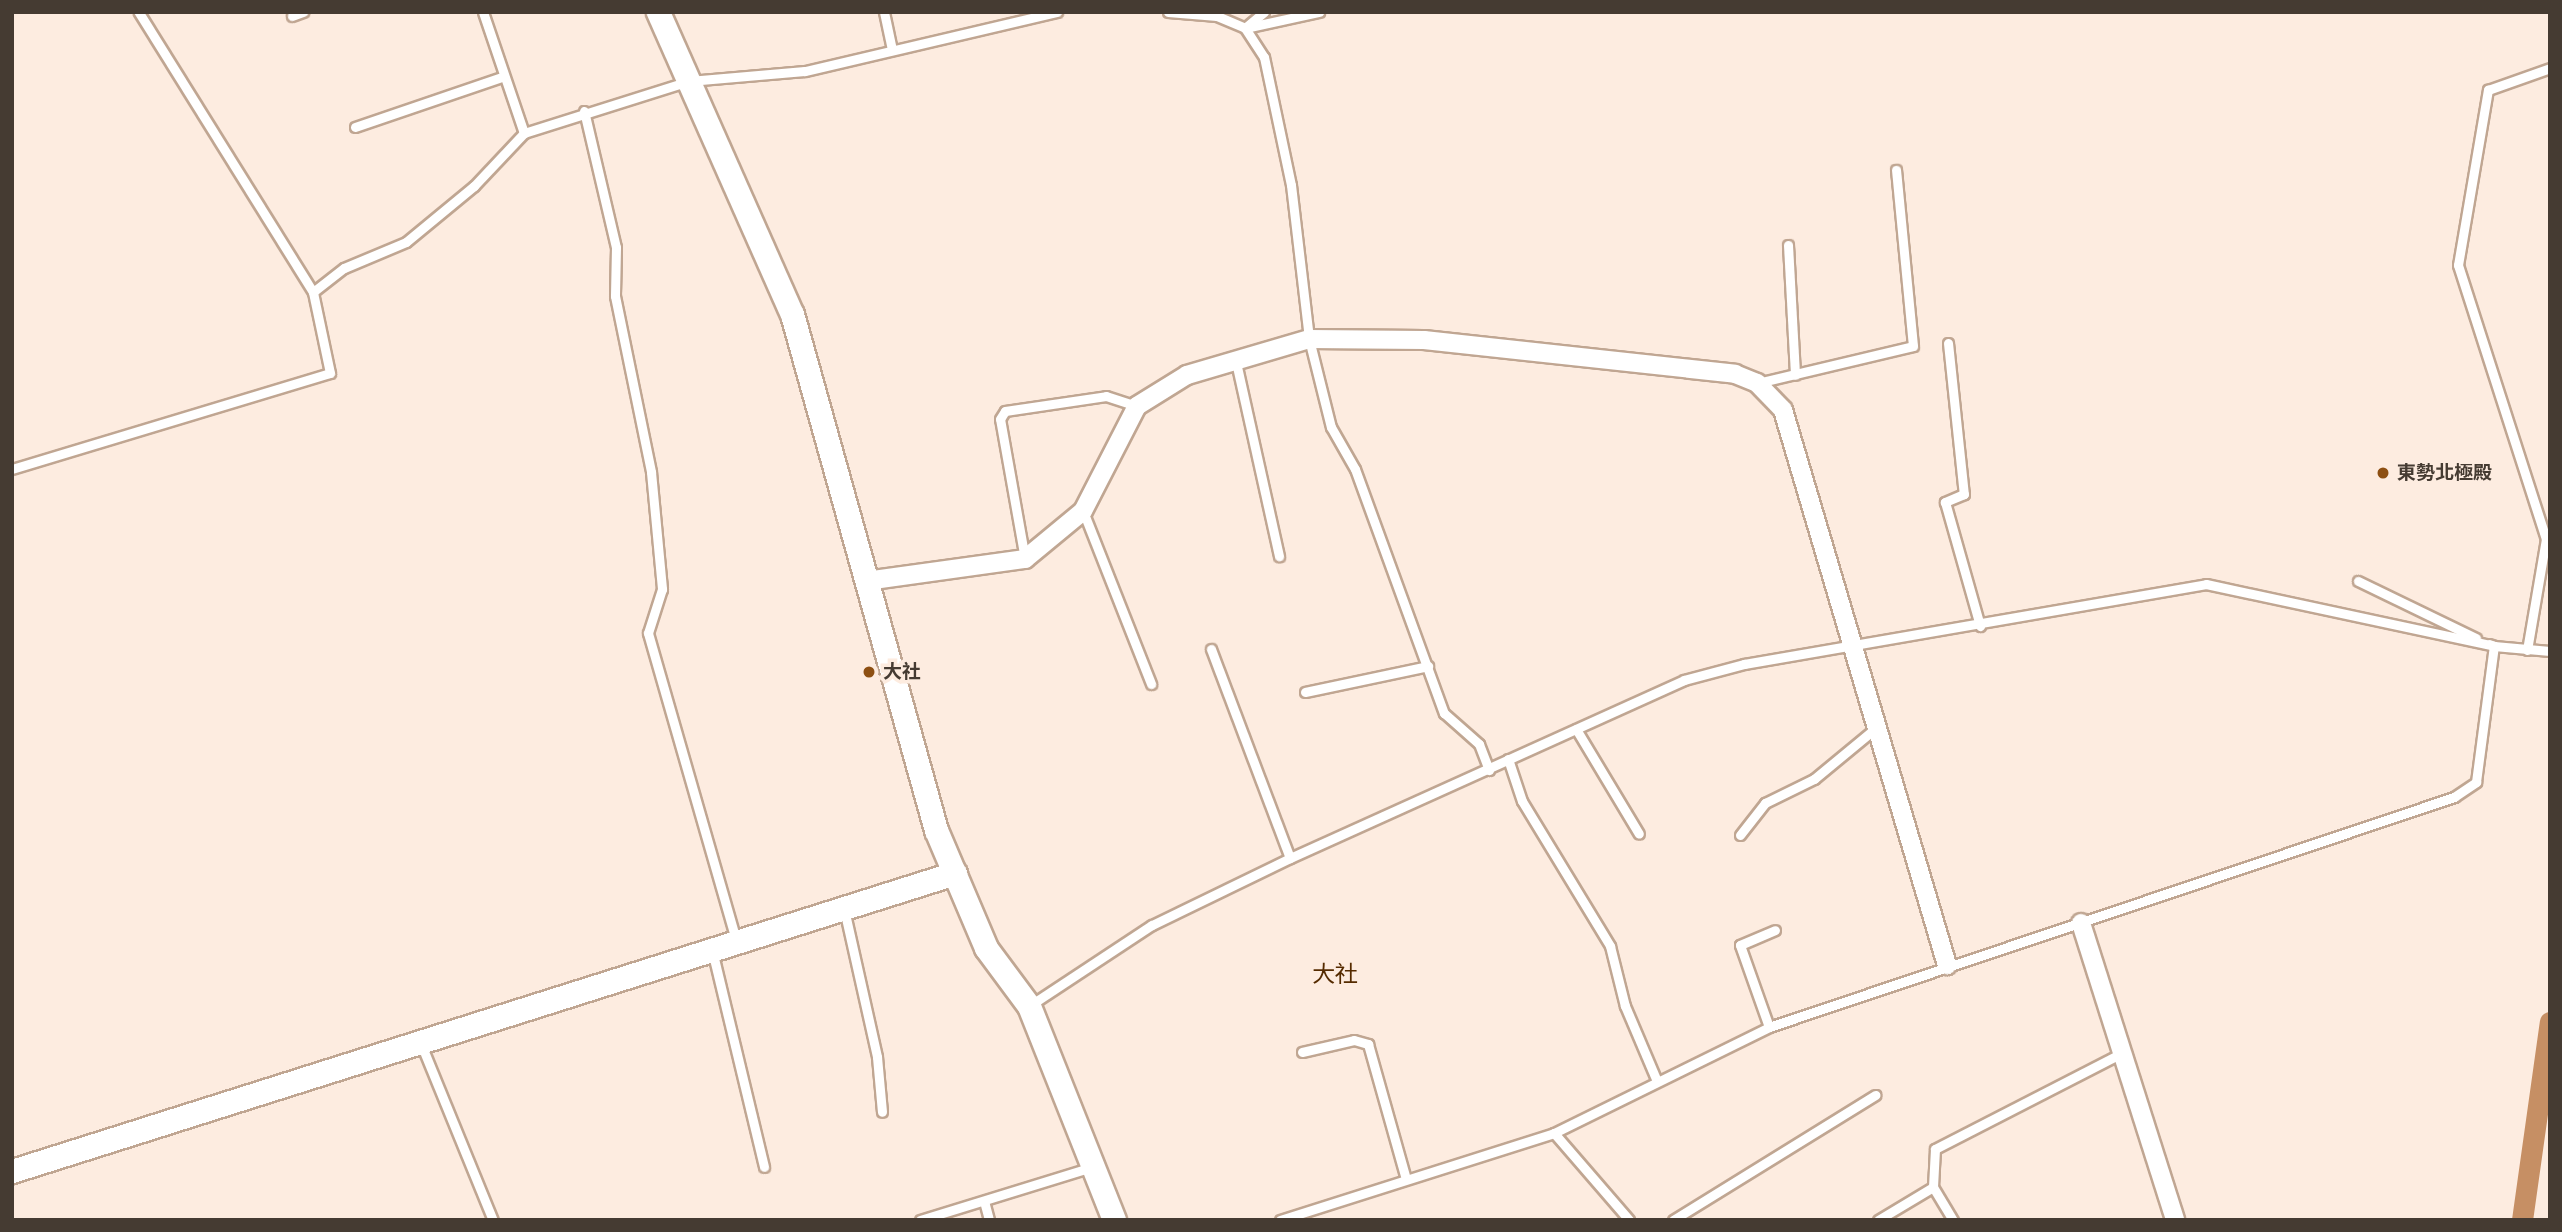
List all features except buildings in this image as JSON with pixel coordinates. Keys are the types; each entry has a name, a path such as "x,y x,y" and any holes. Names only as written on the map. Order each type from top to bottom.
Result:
{"street":[{"path":"658,12 792,314 914,759 955,873 986,948 1029,1006 1114,1220"},
{"path":"866,581 1025,559 1083,511 1137,406 1187,375 1309,339 1526,349 1735,374 1757,383 1783,410 1880,725 1947,965"},
{"path":"12,1171 419,1040 955,873"},
{"path":"2081,923 2175,1220"}],"lane":[{"path":"12,469 330,373 313,292 139,12"},
{"path":"292,16 303,12"},
{"path":"483,12 502,77 524,133"},
{"path":"884,12 892,49"},
{"path":"313,292 344,268 406,242 474,186 524,133 584,111 690,81 806,71 1057,12"},
{"path":"1168,12 1217,16 1245,28 1264,57 1291,185 1309,339 1331,427 1355,469 1444,713 1479,744 1489,770"},
{"path":"1245,28 1264,12"},
{"path":"1245,28 1319,12"},
{"path":"2527,650 2546,539 2458,265 2488,90 2550,68"},
{"path":"355,128 502,77"},
{"path":"584,111 617,247 615,296 651,472 662,589 648,633 736,940"},
{"path":"1757,383 1913,346 1896,170"},
{"path":"1788,245 1795,375"},
{"path":"1948,343 1964,495 1945,502 1980,626"},
{"path":"1237,362 1279,556"},
{"path":"1025,559 1000,419 1005,411 1106,396 1137,406"},
{"path":"1083,511 1151,684"},
{"path":"2358,581 2494,646"},
{"path":"1029,1006 1152,925 1290,858 1684,680 1744,664 1855,650 2206,584 2494,646 2550,651"},
{"path":"1280,1220 1554,1133 1656,1079 1769,1027 1947,965 2081,923 2454,797 2476,782 2494,646"},
{"path":"1211,649 1290,858"},
{"path":"1305,692 1428,666"},
{"path":"1740,835 1765,803 1814,779 1880,725"},
{"path":"1576,729 1639,834"},
{"path":"1508,760 1522,802 1610,946 1625,1006 1656,1079"},
{"path":"844,909 877,1057 882,1112"},
{"path":"1769,1027 1740,945 1774,930"},
{"path":"711,948 764,1167"},
{"path":"419,1040 493,1220"},
{"path":"1301,1052 1354,1040 1367,1044 1406,1179"},
{"path":"1952,1220 1933,1187 1935,1149 2124,1053"},
{"path":"1673,1220 1875,1095"},
{"path":"1554,1133 1629,1220"},
{"path":"920,1220 1092,1167"},
{"path":"1878,1220 1933,1187"},
{"path":"984,1201 989,1220"}],"waterway":[{"path":"2522,1220 2550,1022"}],"place":[{"name":"東勢北極殿","path":"2383,473"},
{"name":"大社","path":"869,672"}],"district":[{"name":"大社","path":"1335,974"}]}
